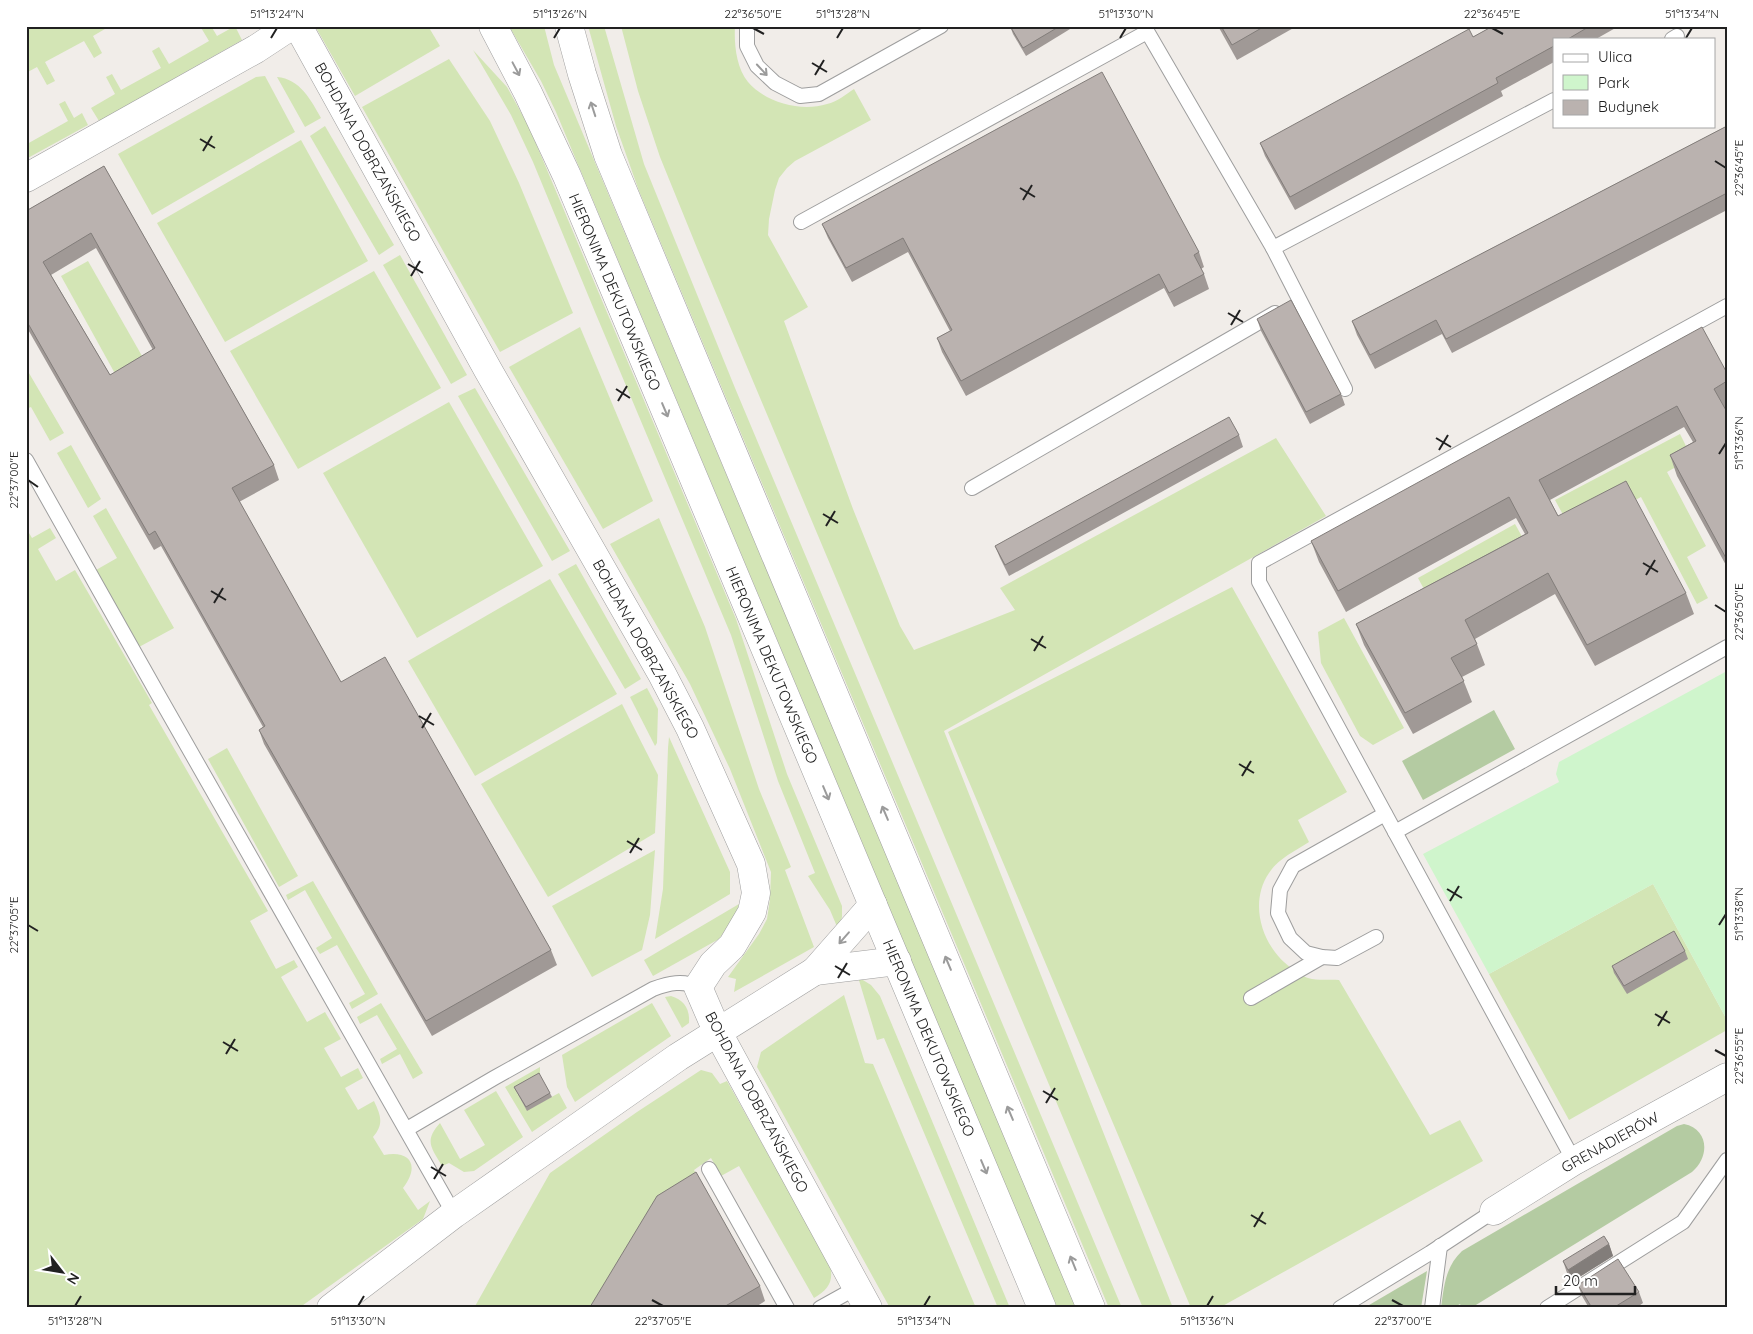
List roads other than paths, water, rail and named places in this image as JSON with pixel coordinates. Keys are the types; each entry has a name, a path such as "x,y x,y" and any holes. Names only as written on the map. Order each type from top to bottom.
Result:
{"street":[{"path":"26,178 256,49 291,26"},
{"name":"BOHDANA DOBRZAŃSKIEGO","path":"298,26 488,370 662,674 690,728 751,864 756,893 752,912 732,946 713,964 698,987 717,1032 862,1298"},
{"name":"HIERONIMA DEKUTOWSKIEGO","path":"493,26 528,93 567,176 1042,1308"},
{"path":"570,26 582,74 608,155 1091,1308"},
{"path":"331,1308 454,1214 717,1032 815,970 873,905"},
{"path":"815,970 897,961"},
{"name":"GRENADIERÓW","path":"1494,1211 1574,1161 1727,1077"}],"lane":[{"path":"747,26 747,46 757,66 775,83 800,96 819,94 941,26"},
{"path":"801,222 1146,29 1272,248 1291,303 1345,388"},
{"path":"1272,248 1553,101"},
{"path":"972,488 1291,303"},
{"path":"1574,1161 1259,582 1260,564 1727,306"},
{"path":"26,460 454,1214"},
{"path":"1395,832 1727,647"},
{"path":"1376,937 1337,958 1322,957 1306,952 1290,938 1278,913 1280,890 1293,866 1385,814"},
{"path":"1251,998 1322,957"},
{"path":"407,1129 653,989 679,982 690,983 698,987"},
{"path":"1547,1308 1683,1222 1727,1160"},
{"path":"709,1169 787,1308"},
{"path":"1340,1308 1494,1211"},
{"path":"1432,1308 1440,1246"},
{"path":"820,1308 862,1298"}]}
